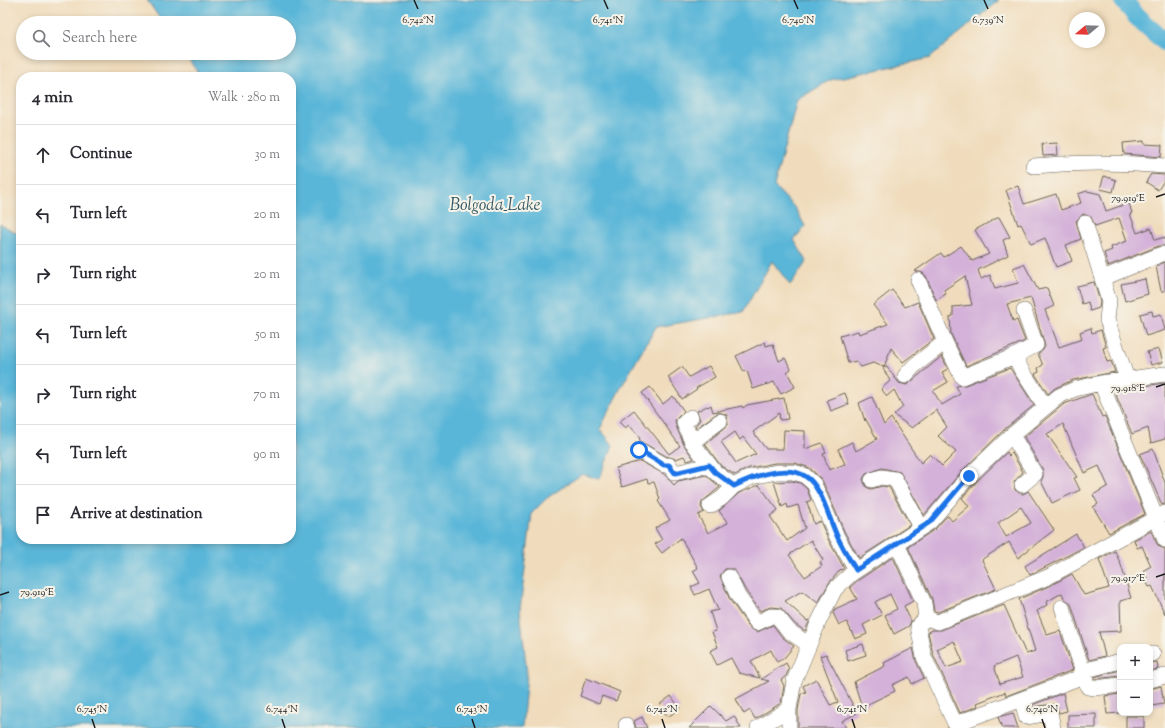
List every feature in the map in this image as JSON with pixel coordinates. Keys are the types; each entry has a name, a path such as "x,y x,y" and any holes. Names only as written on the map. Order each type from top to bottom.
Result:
{"street":[{"path":"1033,166 1069,163 1125,162 1165,166"},
{"path":"1085,224 1104,278 1109,301 1107,320 1127,379"},
{"path":"1104,278 1162,254"},
{"path":"918,280 962,377 1015,356 1036,345 1024,311"},
{"path":"905,376 920,361 945,342"},
{"path":"1015,356 1021,369 1045,406"},
{"path":"789,728 789,709 794,681 835,589 856,570 930,522 969,476 1012,435 1045,406 1059,396 1075,389 1101,383 1165,374"},
{"path":"1101,383 1160,516 1165,540"},
{"path":"691,417 684,423 692,442 715,472 734,486"},
{"path":"692,442 720,421"},
{"path":"1012,435 1035,474 1022,485"},
{"path":"639,450 664,465 669,465 675,473 709,465"},
{"path":"710,506 722,498 734,486 751,477 777,472 793,472 804,475 814,484 837,537 856,570"},
{"path":"872,480 881,477 895,479 921,527"},
{"path":"926,618 938,622 1048,577 1160,516"},
{"path":"896,544 924,603 926,618"},
{"path":"729,577 738,596 757,623 771,616 777,616 789,631 809,645"},
{"path":"1062,607 1088,687 1095,688 1117,685"},
{"path":"926,618 918,626 924,657 956,726 1083,674 1117,662"},
{"path":"1153,679 1165,676"},
{"path":"1022,699 1026,717 1050,713 1053,728"},
{"path":"758,728 789,709"}],"water":[{"name":"Bolgoda_Lake","path":"147,0 999,0 930,58 830,80 797,100 774,186 795,208 805,226 794,240 807,261 790,285 772,261 743,312 656,327 620,389 600,429 613,445 599,479 582,474 547,498 532,513 520,609 527,674 522,728 0,728 0,224 16,233 16,544 296,544 296,72 197,72 189,60 296,60 296,16 158,16"}],"building":[{"path":"1144,141 1144,144 1162,145 1161,157 1124,154 1123,143"},
{"path":"1057,143 1058,155 1043,156 1042,144"},
{"path":"1151,174 1165,175 1165,179 1158,190 1146,182"},
{"path":"1104,176 1116,180 1113,192 1100,189"},
{"path":"1018,186 1024,204 1056,194 1061,210 1081,203 1078,194 1087,191 1100,194 1106,211 1129,203 1132,213 1130,214 1137,233 1151,228 1155,240 1165,237 1165,246 1159,246 1108,266 1104,253 1112,250 1111,247 1127,241 1119,218 1095,226 1091,217 1083,214 1076,221 1081,239 1066,245 1072,261 1056,267 1045,238 1031,244 1021,224 1018,225 1006,190"},
{"path":"999,217 1010,237 1003,240 1008,255 978,270 981,279 990,275 995,289 1018,283 1013,268 1024,264 1038,290 1047,288 1054,306 1045,310 1059,347 1082,339 1080,332 1091,328 1092,333 1101,330 1106,347 1103,348 1107,362 1111,361 1115,372 1073,380 1055,388 1048,394 1035,374 1039,372 1038,368 1043,365 1038,354 1045,346 1031,298 1007,304 1013,321 1017,320 1025,341 966,366 951,334 950,317 953,316 953,307 972,305 965,276 944,290 946,294 936,300 926,276 923,273 915,271 941,253 944,257 961,246 972,261 989,254 975,230"},
{"path":"1165,262 1165,291 1161,291 1156,266"},
{"path":"1145,279 1148,294 1125,301 1121,284"},
{"path":"1094,282 1100,302 1099,308 1090,311 1088,302 1082,304 1077,286"},
{"path":"892,290 905,307 918,302 934,339 903,362 891,348 884,367 873,363 861,367 856,361 848,363 840,336 858,331 859,334 888,324 873,305"},
{"path":"1152,311 1153,316 1161,314 1165,330 1146,336 1140,314"},
{"path":"765,342 766,346 773,344 779,361 785,358 791,369 787,372 795,387 781,394 774,382 753,389 747,371 744,372 736,356"},
{"path":"1159,349 1163,362 1151,365 1147,352"},
{"path":"942,356 948,369 942,372 948,382 933,391 942,405 960,394 956,386 965,385 1010,368 1034,405 1006,428 963,470 924,515 900,472 882,468 866,474 863,479 866,487 871,489 882,486 889,487 910,525 859,558 845,533 822,480 810,468 795,463 775,463 749,468 735,475 721,466 705,444 728,425 727,415 719,412 696,428 695,426 700,420 697,411 707,406 708,407 711,405 713,412 742,406 743,408 747,405 784,398 788,419 780,420 779,413 753,432 766,449 783,449 784,430 805,431 805,449 822,443 826,453 823,454 829,470 845,464 838,449 852,442 856,451 877,439 865,418 865,421 859,403 872,397 884,425 891,418 921,463 930,454 942,466 956,452 938,436 947,427 936,410 912,428 894,415 903,407 894,390 887,396 881,389 890,381 883,368 886,366 899,383 907,385","holes":["735,432 740,440 743,437 756,454 736,463 721,442"]},
{"path":"709,366 715,377 696,388 697,389 682,399 668,377 682,367 689,377"},
{"path":"1165,383 1165,439 1151,443 1148,428 1132,434 1114,390"},
{"path":"650,387 663,404 673,396 684,411 675,420 676,426 684,445 694,459 687,461 684,456 676,459 666,456 640,441 639,436 629,425 625,428 619,422 634,410 669,454 680,446 642,393"},
{"path":"845,393 849,404 831,411 827,400"},
{"path":"1092,394 1102,417 1105,416 1145,514 1109,533 1093,507 1098,504 1093,495 1108,486 1099,466 1084,473 1063,424 1047,434 1077,477 1074,478 1080,490 1052,503 1041,481 1043,477 1043,470 1024,437 1064,404"},
{"path":"1153,449 1165,483 1165,504 1162,505 1140,454"},
{"path":"1007,452 1009,456 1012,453 1023,472 1014,482 1015,490 1023,494 1028,491 1054,530 1018,558 1009,542 982,560 996,589 938,612 934,611 932,599 908,547 935,529 946,517 948,516 952,521 969,506 962,498","holes":["1021,507 1031,523 1006,537 998,523"]},
{"path":"640,461 664,474 674,485 678,481 706,475 720,487 702,502 701,507 704,512 698,515 708,533 728,523 719,511 739,493 759,485 778,510 770,516 787,541 805,528 798,505 788,508 787,504 782,507 774,482 792,481 800,483 807,489 811,500 807,502 814,524 820,521 844,568 842,570 841,569 829,583 818,603 802,591 785,601 807,621 810,620 805,631 795,624 781,608 771,607 760,611 746,591 734,569 725,569 720,576 730,600 750,628 757,632 773,625 782,637 794,646 784,658 777,662 771,650 751,661 760,678 739,673 731,658 717,665 710,651 718,647 712,632 716,631 710,612 718,610 709,589 695,595 691,587 700,583 693,571 698,568 681,538 662,553 655,544 662,540 655,528 670,520 658,501 660,499 654,482 648,483 647,479 622,487 616,468","holes":["811,540 823,560 820,562 822,566 805,577 789,555"]},
{"path":"1151,531 1157,544 1165,549 1165,614 1152,586 1149,587 1145,579 1147,578 1144,570 1151,566 1142,546 1137,548 1134,540"},
{"path":"1076,534 1084,547 1030,575 1025,566"},
{"path":"1115,551 1131,598 1120,601 1121,631 1099,632 1105,656 1089,660 1071,604 1064,598 1062,593 1046,602 1047,605 1037,611 1047,635 1060,631 1073,670 1006,696 1005,692 977,703 978,706 960,713 933,654 928,632 933,630 941,630 1004,605 1026,654 1035,651 1019,599 1072,574 1084,595 1109,588 1099,559","holes":["954,641 963,662 946,668 937,649","1016,657 1023,677 1000,684 994,666"]},
{"path":"893,557 913,601 904,606 911,621 909,626 894,634 885,615 897,609 890,594 875,602 882,615 863,625 867,634 855,639 847,622 839,625 833,613 835,609 857,599 850,587"},
{"path":"863,644 866,655 848,661 845,650"},
{"path":"913,648 916,661 924,678 912,684 909,677 892,685 895,691 862,707 854,682 885,666 884,663"},
{"path":"826,654 857,713 842,721 846,728 798,728 798,710 801,694 806,692 803,686 816,679 830,705 838,702 820,656"},
{"path":"1157,662 1158,669 1153,670 1153,663"},
{"path":"786,663 789,669 786,676 781,680 784,686 781,703 755,719 750,710 744,714 736,699 769,681 761,679"},
{"path":"1117,671 1117,676 1095,679 1094,677"},
{"path":"586,678 620,692 616,701 602,696 599,704 580,696"},
{"path":"1161,686 1164,704 1153,706 1153,688"},
{"path":"1063,693 1067,711 1059,713 1057,707 1053,704 1033,707 1032,705"},
{"path":"1117,694 1117,713 1107,714 1105,696"},
{"path":"671,696 680,708 668,717 659,705"},
{"path":"711,706 726,721 734,716 741,728 689,728"},
{"path":"1013,713 1018,728 1002,728 998,717"},
{"path":"1096,714 1096,728 1068,728 1068,715"},
{"path":"1126,716 1144,716 1144,728 1126,728"},
{"path":"642,717 647,728 636,728 634,721"}],"waterway":[{"path":"1123,0 1137,17 1165,42"}],"route":[{"path":"639,450 664,465 669,465 675,473 709,465 715,472 734,486 751,477 777,472 793,472 804,475 814,484 837,537 856,570 930,522 969,476"}]}
